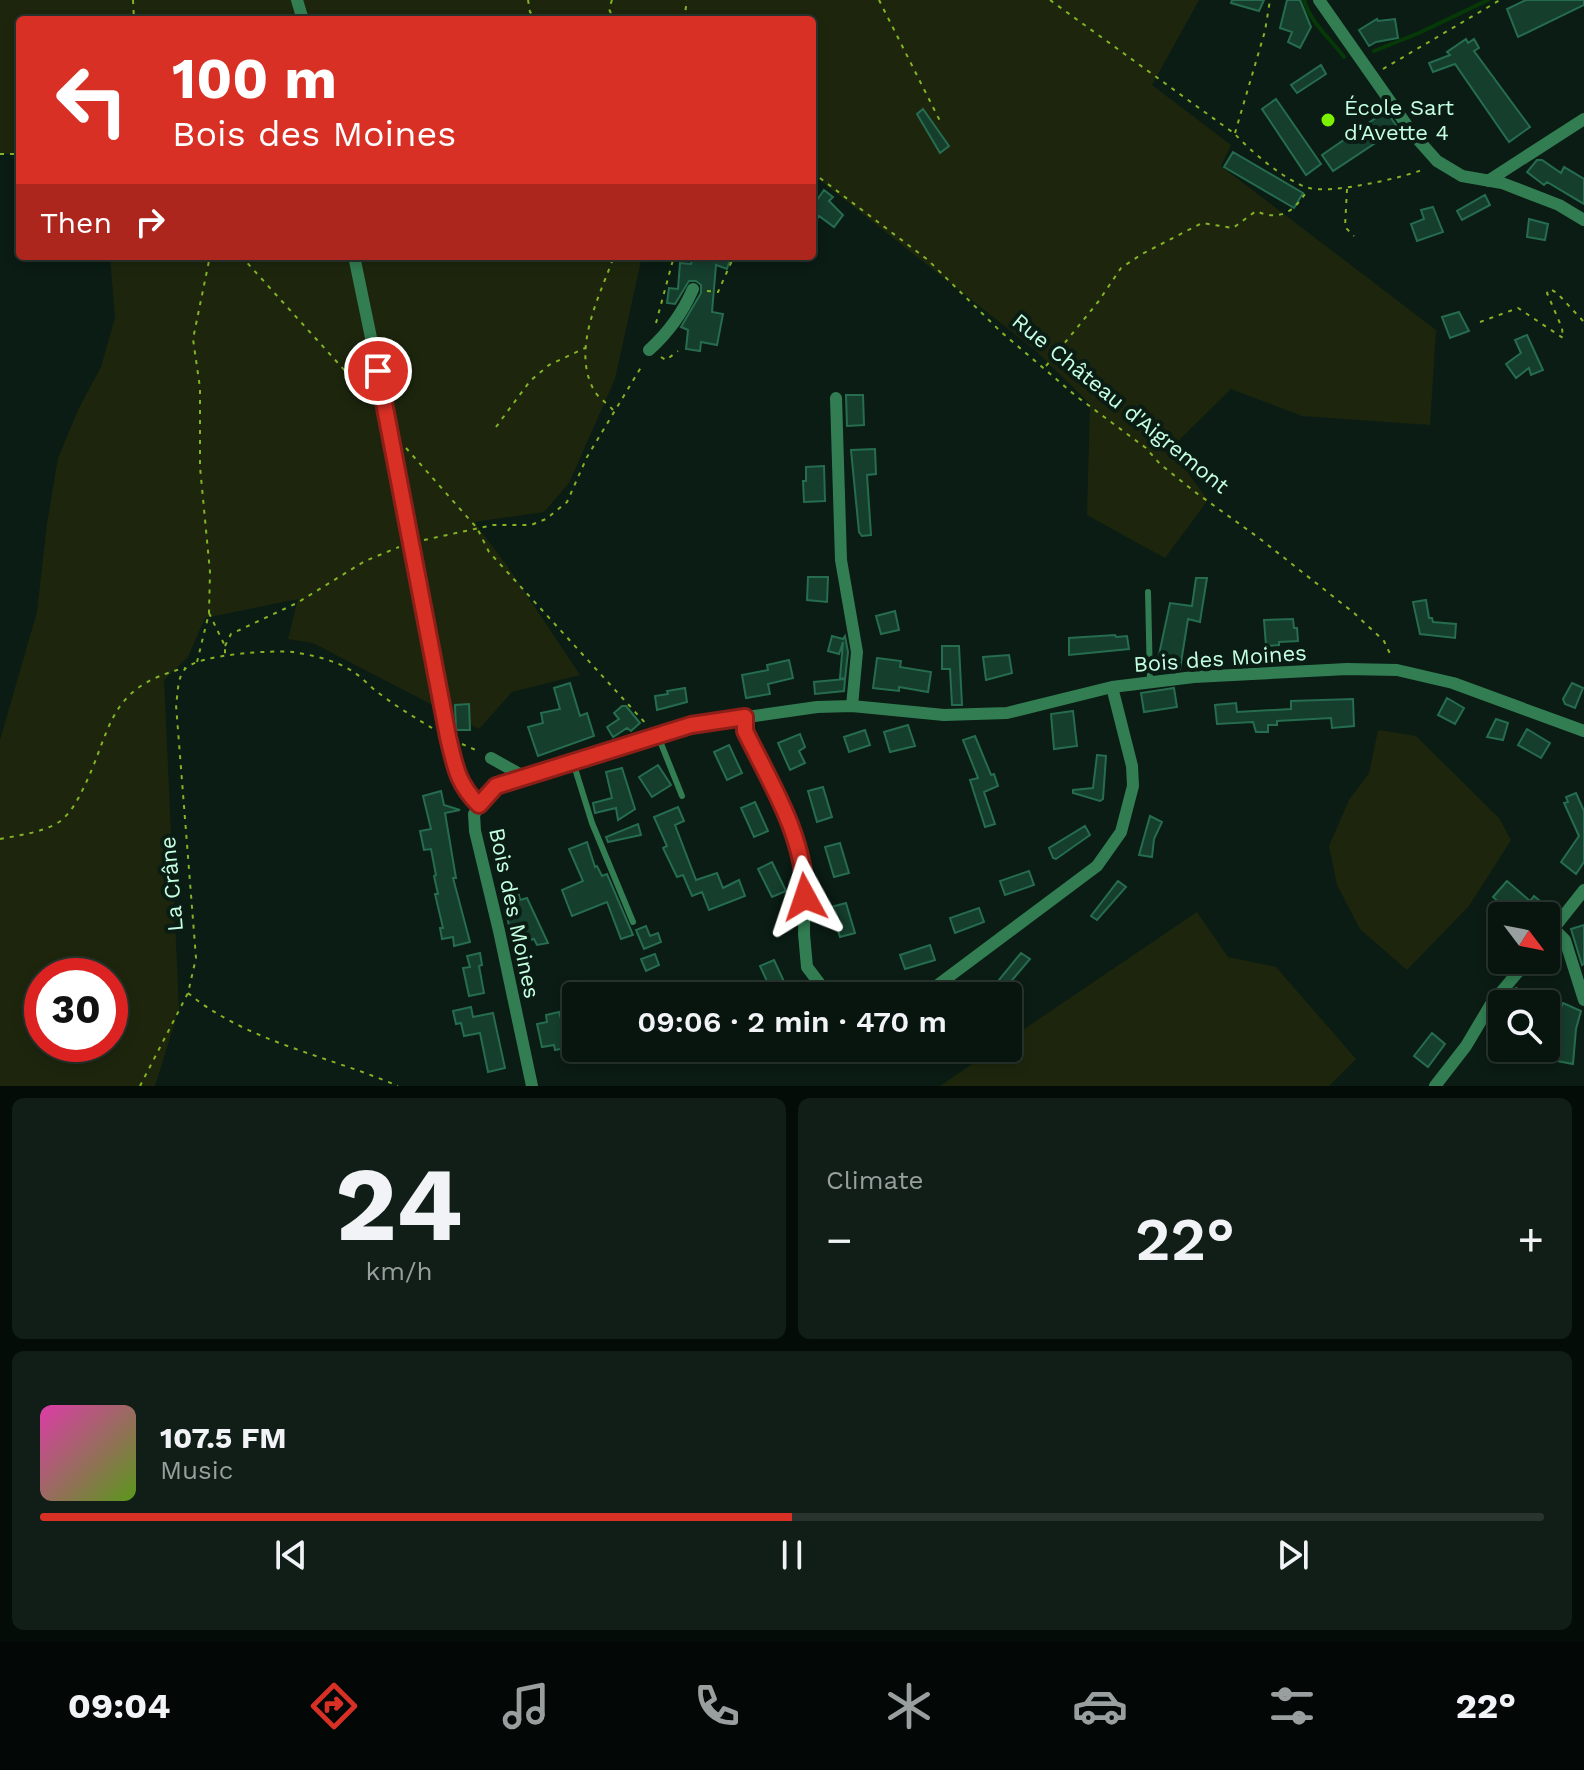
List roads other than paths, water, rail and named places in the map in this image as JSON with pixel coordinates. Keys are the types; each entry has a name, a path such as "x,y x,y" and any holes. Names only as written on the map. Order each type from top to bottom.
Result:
{"street":[{"path":"1319,0 1413,134 1437,161 1462,176 1502,183 1559,205 1584,220"},
{"path":"1488,181 1584,119"},
{"path":"355,260 448,737 459,781 479,805"},
{"path":"649,350 685,307 693,289"},
{"path":"836,398 841,560 857,652 852,706"},
{"name":"Bois des Moines","path":"532,1086 475,831 474,814 496,786 691,725 817,707 852,706 944,715 980,715 1007,713 1112,687 1150,681 1347,669 1397,670 1453,683 1584,731"},
{"path":"942,982 1097,866 1121,832 1133,786 1132,766 1112,687"},
{"path":"745,717 745,731 797,838 805,870 807,967 818,982"},
{"path":"491,758 525,777"},
{"path":"1560,921 1584,890"},
{"path":"1560,938 1565,940 1584,1000"},
{"path":"1435,1086 1466,1046 1491,1004 1516,974"}],"lane":[{"path":"1148,592 1150,681"},
{"path":"657,735 682,796"},
{"path":"573,762 592,823 633,922"}],"waterway":[{"path":"1304,0 1316,23 1344,57"},
{"path":"1374,51 1488,0"}],"place":[{"name":"École Sart d'Avette 4","path":"1328,120"}]}
